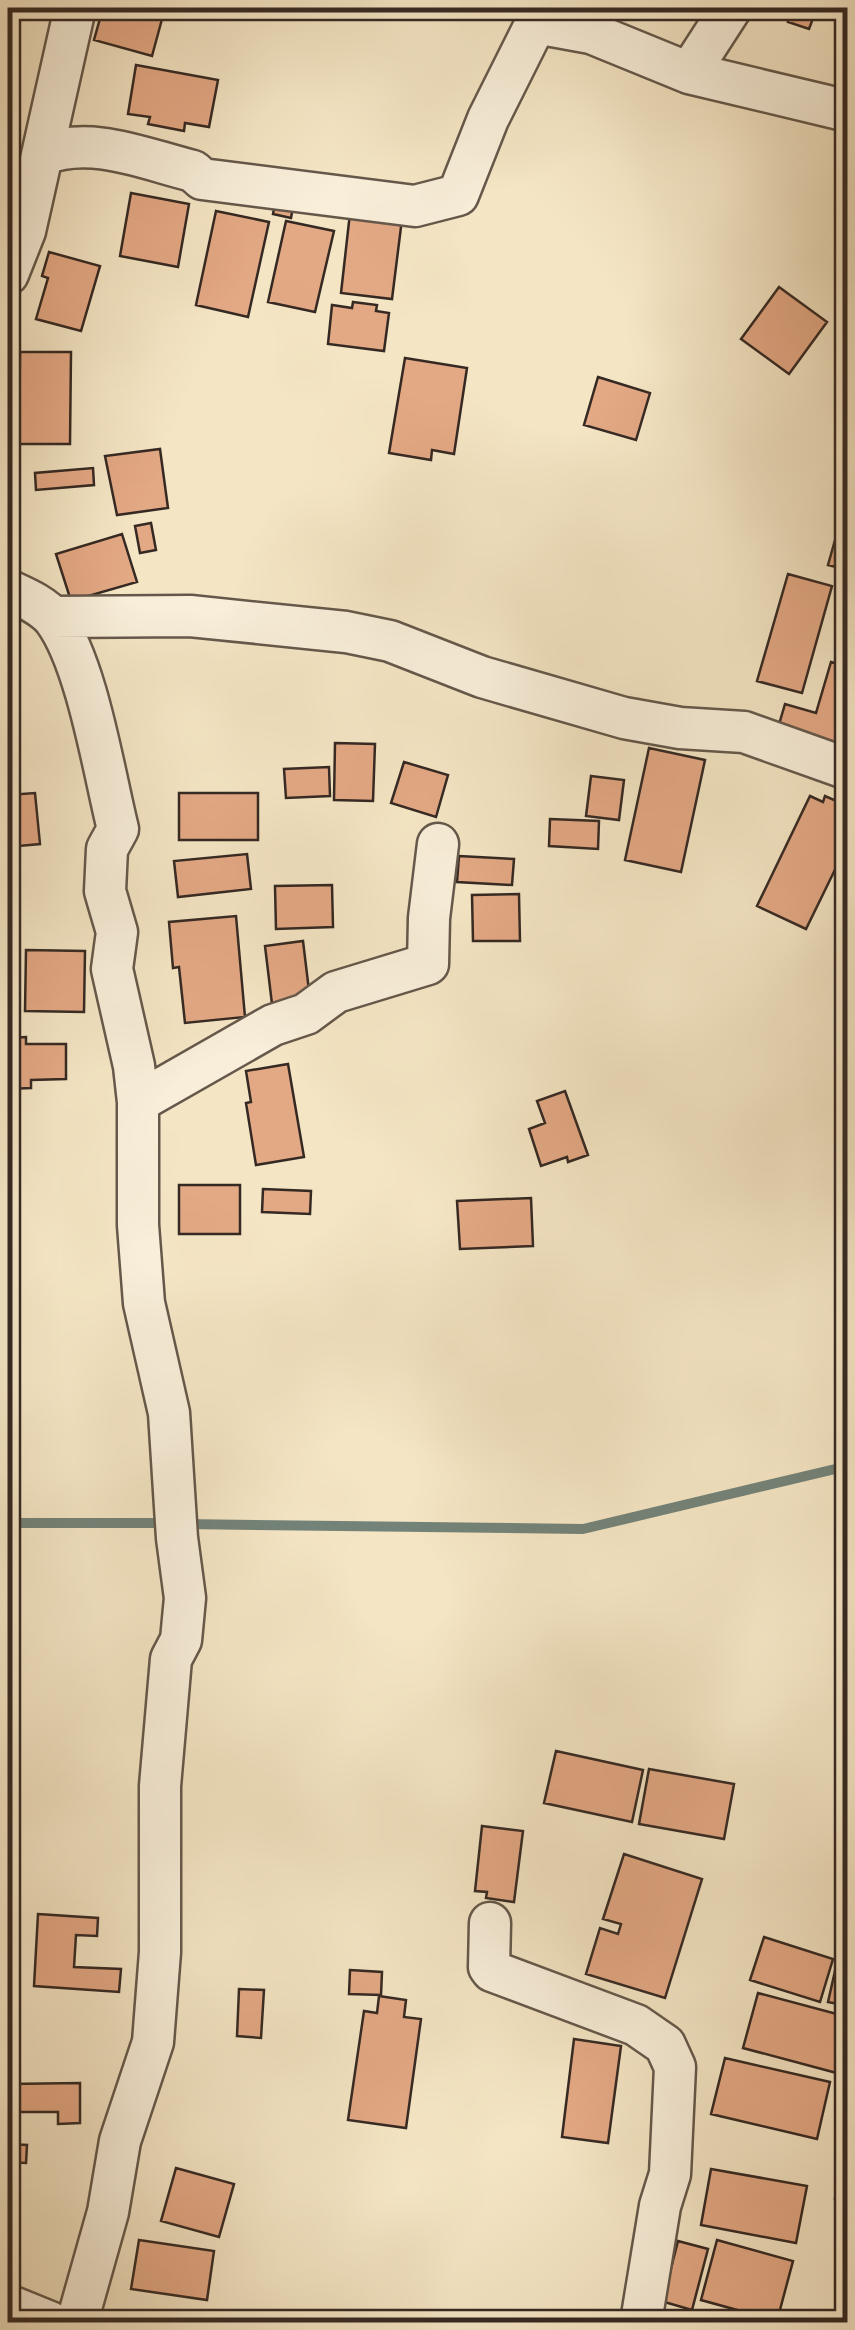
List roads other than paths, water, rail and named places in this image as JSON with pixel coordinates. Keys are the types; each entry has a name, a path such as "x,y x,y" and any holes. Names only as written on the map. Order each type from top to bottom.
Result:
{"street":[{"path":"8,274 24,231 75,8"},
{"path":"689,73 731,8"},
{"path":"42,155 62,147 87,144 193,170 202,178 415,206 458,195 488,120 536,23 591,33 689,73 848,111"},
{"path":"8,590 53,617 76,660 118,830 107,848 106,891 116,932 112,969 134,1066 144,1303 169,1413 185,1598 182,1640 171,1659 160,1786 160,1952 153,2042 120,2141 108,2212 77,2322"},
{"path":"53,617 190,616 346,632 390,642 482,677 624,718 680,728 744,732 848,769"},
{"path":"138,1102 273,1025 306,1014 336,992 428,964 438,844"},
{"path":"490,1924 492,1971 636,2024 665,2045 675,2067 670,2174 660,2206 641,2322"},
{"path":"8,2305 50,2322"}],"waterway":[{"path":"183,1524 583,1529 848,1466"},
{"path":"8,1523 166,1523"}]}
